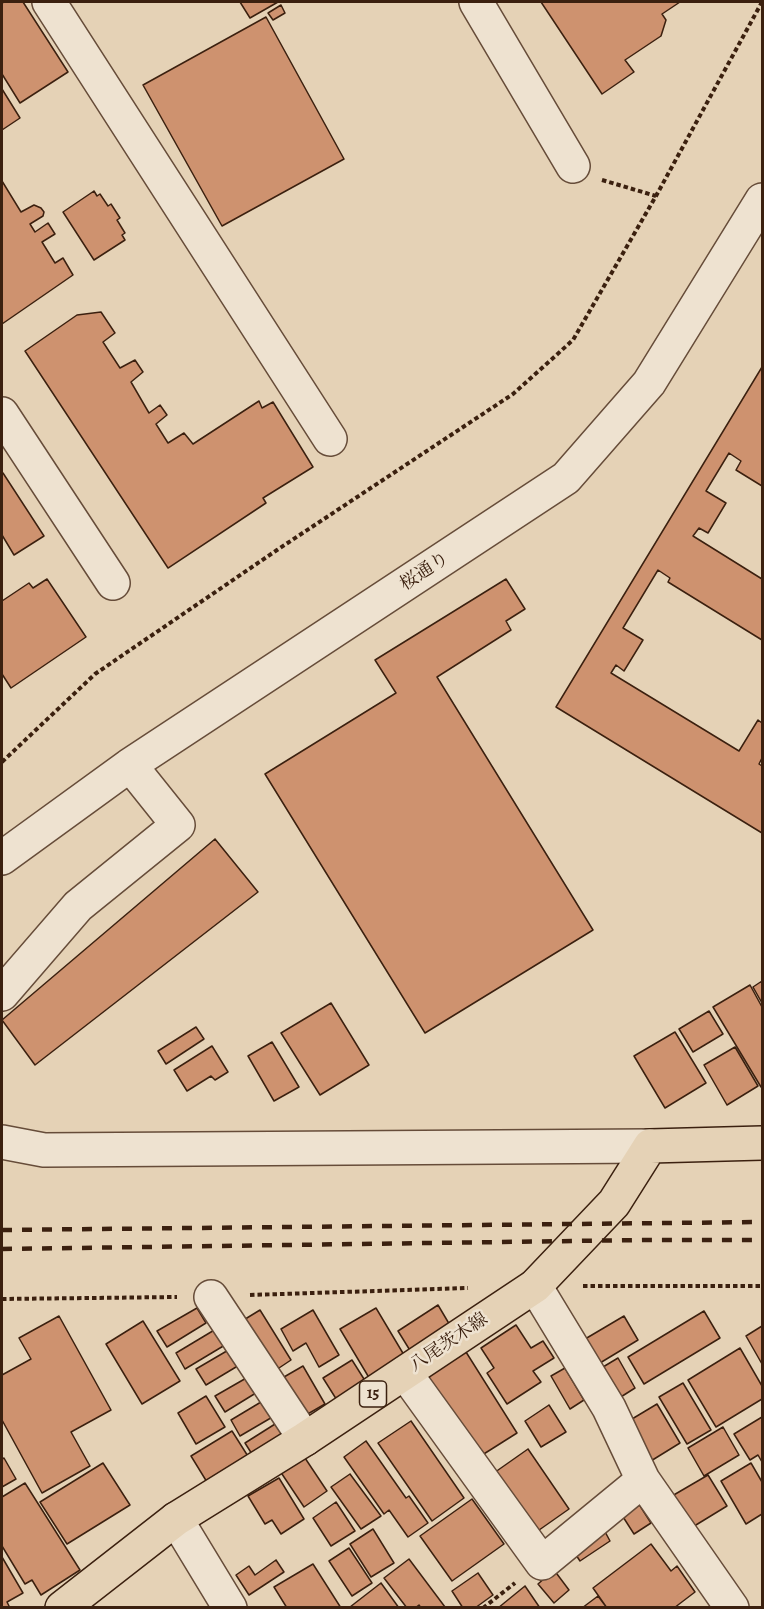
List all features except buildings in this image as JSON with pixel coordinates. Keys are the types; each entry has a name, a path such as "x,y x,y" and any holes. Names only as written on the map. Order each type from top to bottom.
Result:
{"main road":[{"path":"650,1146 762,1143"},
{"name":"八尾茨木線","path":"62,1608 177,1519 305,1439 535,1286 614,1203 650,1146"}],"street":[{"path":"49,2 330,439"},
{"path":"476,2 573,166"},
{"name":"桜通り","path":"2,858 130,765 566,478 649,383 762,200"},
{"path":"2,414 113,583"},
{"path":"2,994 78,906 178,825 130,765"},
{"path":"2,1142 44,1150 650,1146"},
{"path":"535,1286 609,1408 642,1480 732,1608"},
{"path":"211,1296 305,1439"},
{"path":"405,1373 542,1563 642,1480"},
{"path":"177,1519 230,1608"}],"path":[{"path":"2,762 95,674 513,394 573,340 656,196 762,2"},
{"path":"573,166 589,176 656,196"},
{"path":"535,1286 762,1286"},
{"path":"2,1299 211,1296 477,1288"}],"railway":[{"path":"2,1230 762,1222"},
{"path":"2,1249 762,1240"}]}
